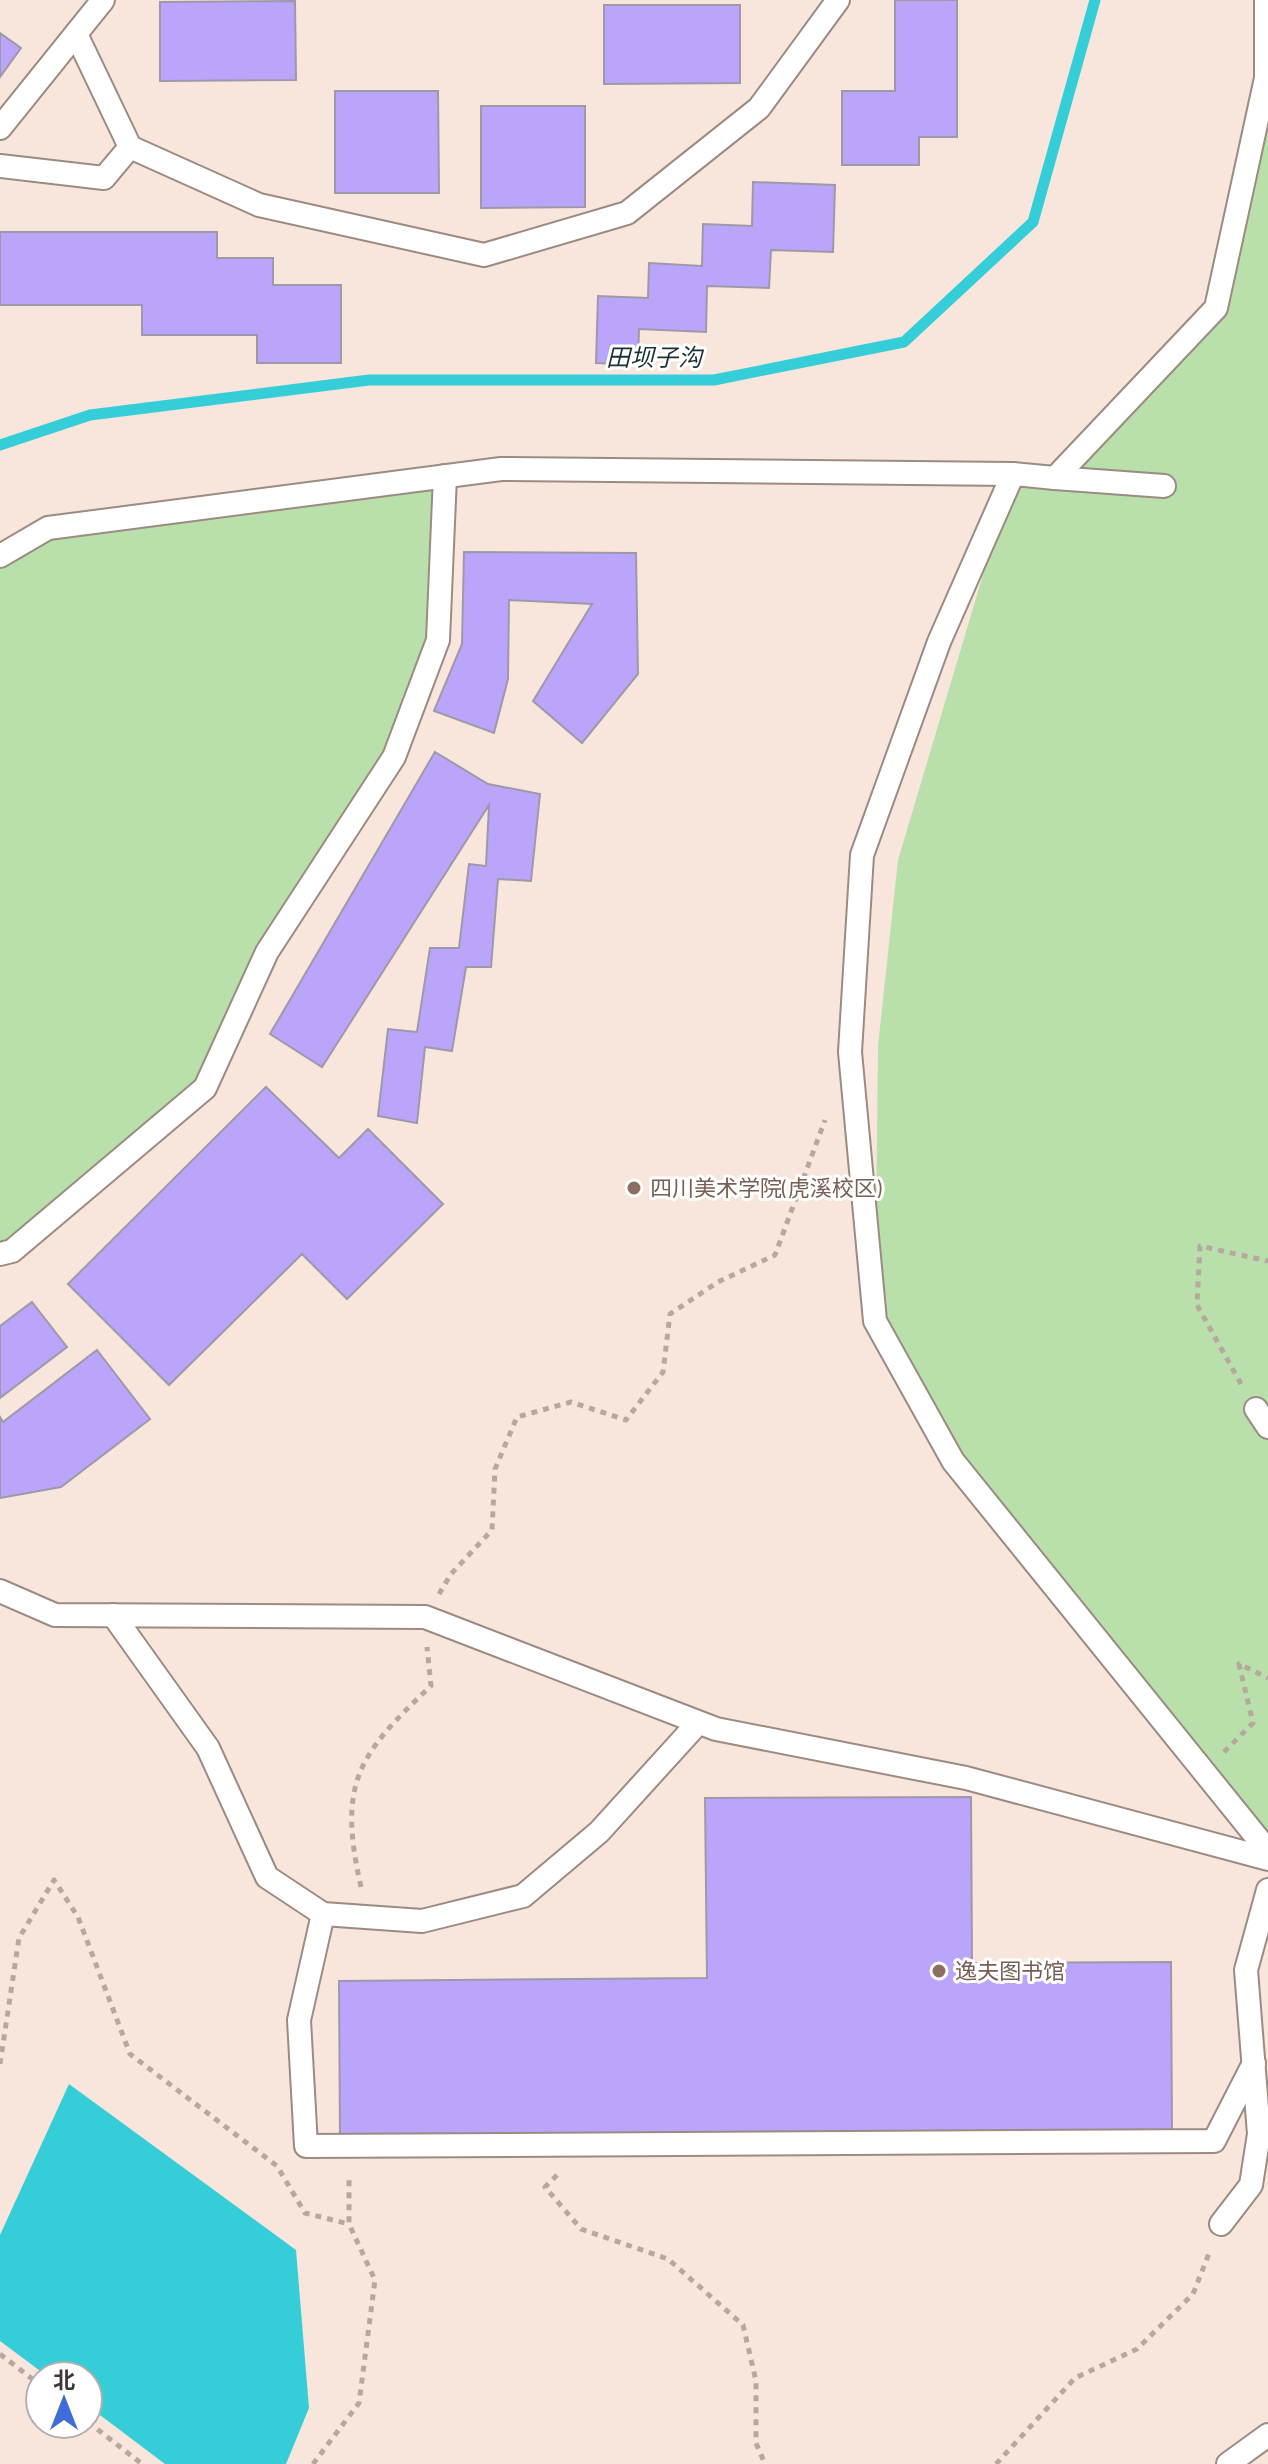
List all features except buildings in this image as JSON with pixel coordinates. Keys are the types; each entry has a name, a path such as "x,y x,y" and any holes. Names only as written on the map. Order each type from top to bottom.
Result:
{"lane":[{"path":"0,128 103,0"},
{"path":"76,34 130,147 259,205 484,255 627,213 759,108 838,0"},
{"path":"1055,478 1216,308 1266,78 1266,0"},
{"path":"0,166 104,178 130,147"},
{"path":"0,556 48,528 501,469 1013,474 1164,486"},
{"path":"1013,474 939,642 862,855 850,1052 875,1321 953,1461 1268,1851"},
{"path":"0,1254 12,1251 205,1088 267,952 394,757 438,640 445,476"},
{"path":"0,1591 55,1615 425,1617 716,1729 966,1778 1268,1859"},
{"path":"113,1615 208,1748 267,1877 332,1915 422,1921 523,1896 599,1832 698,1723"},
{"path":"1221,2224 1251,2185 1259,2134 1246,1970 1268,1890"},
{"path":"332,1915 299,2020 306,2146 1214,2141 1254,2063"},
{"path":"1228,2464 1268,2435"}],"path":[{"path":"332,1915 363,1894 349,1836 355,1778 388,1726 431,1686 425,1617 451,1574 492,1530 495,1469 517,1417 571,1402 626,1420 663,1372 670,1314 718,1282 775,1255 828,1110"},
{"path":"1262,1418 1197,1305 1200,1246 1268,1261"},
{"path":"1205,1773 1253,1723 1239,1664 1268,1678"},
{"path":"0,2064 19,1938 54,1880 78,1917 130,2054 277,2166 305,2213 349,2224"},
{"path":"587,2144 545,2187 581,2229 668,2259 743,2325 756,2381 756,2443 765,2464"},
{"path":"313,2464 359,2403 375,2280 349,2224 349,2146"},
{"path":"996,2464 1032,2421 1075,2378 1137,2349 1193,2294 1221,2224"},
{"path":"0,2354 24,2373"},
{"path":"104,2434 142,2464"}],"green space":[{"path":"1268,0 1268,1833 969,1481 875,1321 878,1046 898,860 1013,474 1055,478 1216,308 1266,78"},
{"path":"445,476 438,640 394,757 267,952 205,1088 0,1254 0,556 48,528"}],"water":[{"path":"69,2084 296,2250 309,2408 286,2464 165,2464 104,2418 104,2360 26,2360 0,2341 0,2235"}],"waterway":[{"name":"田坝子沟","path":"0,445 90,415 369,380 714,380 904,342 1033,222 1095,0"}],"place":[{"name":"四川美术学院(虎溪校区)","path":"634,1188"},
{"name":"逸夫图书馆","path":"939,1971"}]}
